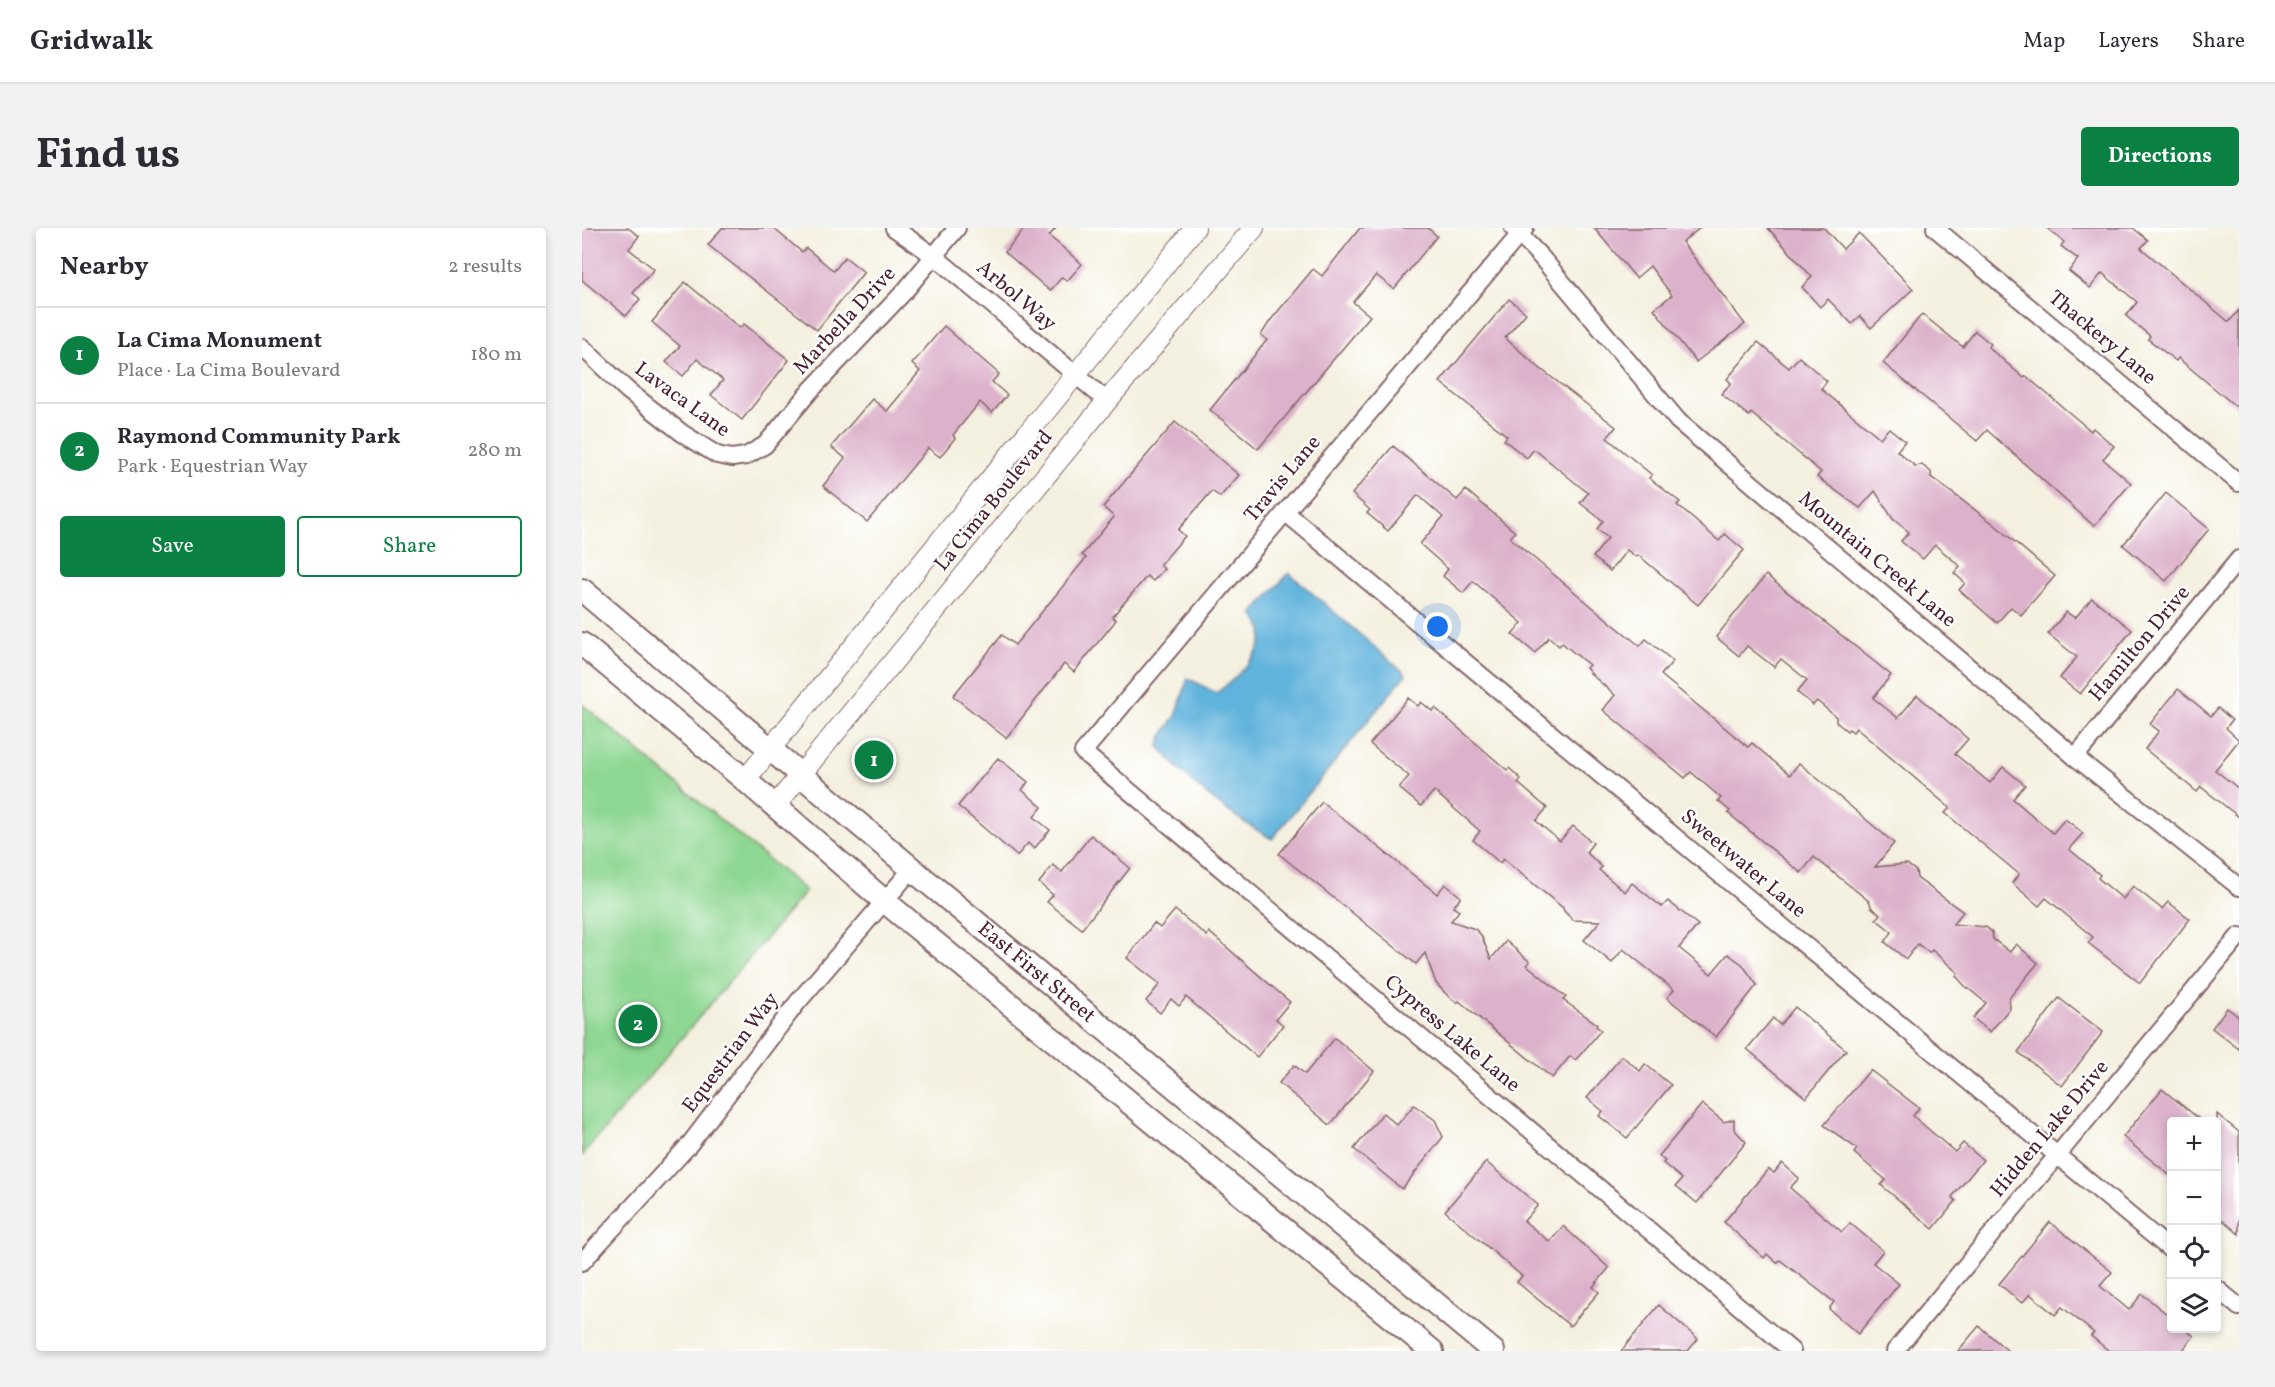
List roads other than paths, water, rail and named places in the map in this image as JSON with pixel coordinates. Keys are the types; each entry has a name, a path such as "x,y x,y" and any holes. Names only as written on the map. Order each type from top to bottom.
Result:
{"main road":[{"name":"East First Street","path":"582,590 770,746 912,869 1493,1351"},
{"name":"East First Street","path":"582,644 745,780 883,900 1432,1351"}],"street":[{"name":"Arbol Way","path":"894,228 934,256 1107,401"},
{"name":"Marbella Drive","path":"765,445 816,384 891,306 957,228"},
{"name":"La Cima Boulevard","path":"745,780 770,746 1076,376 1195,228"},
{"name":"La Cima Boulevard","path":"775,806 1107,401 1254,228"},
{"name":"Mountain Creek Lane","path":"1501,228 1518,230 1678,421 2075,757 2239,888"},
{"name":"Thackery Lane","path":"1935,228 2239,483"},
{"name":"Travis Lane","path":"1083,752 1518,230"},
{"name":"Lavaca Lane","path":"582,347 654,412 711,452 725,458 739,458 753,454 765,445"},
{"name":"Sweetwater Lane","path":"1285,512 2167,1247"},
{"name":"Hamilton Drive","path":"2075,757 2239,559"},
{"name":"Cypress Lake Lane","path":"1083,752 1792,1351"},
{"name":"Equestrian Way","path":"582,1262 689,1145 797,1003 883,900 912,869"},
{"name":"Hidden Lake Drive","path":"1894,1351 2239,936"},
{"path":"2221,1291 2239,1307"}],"water":[{"path":"1289,573 1406,674 1272,839 1211,798 1183,774 1159,746 1162,736 1176,716 1188,678 1216,693 1230,682 1254,656 1262,638 1262,630 1253,613"}],"place":[{"name":"La Cima Monument","path":"874,760"},
{"name":"Raymond Community Park","path":"638,1024"}]}
